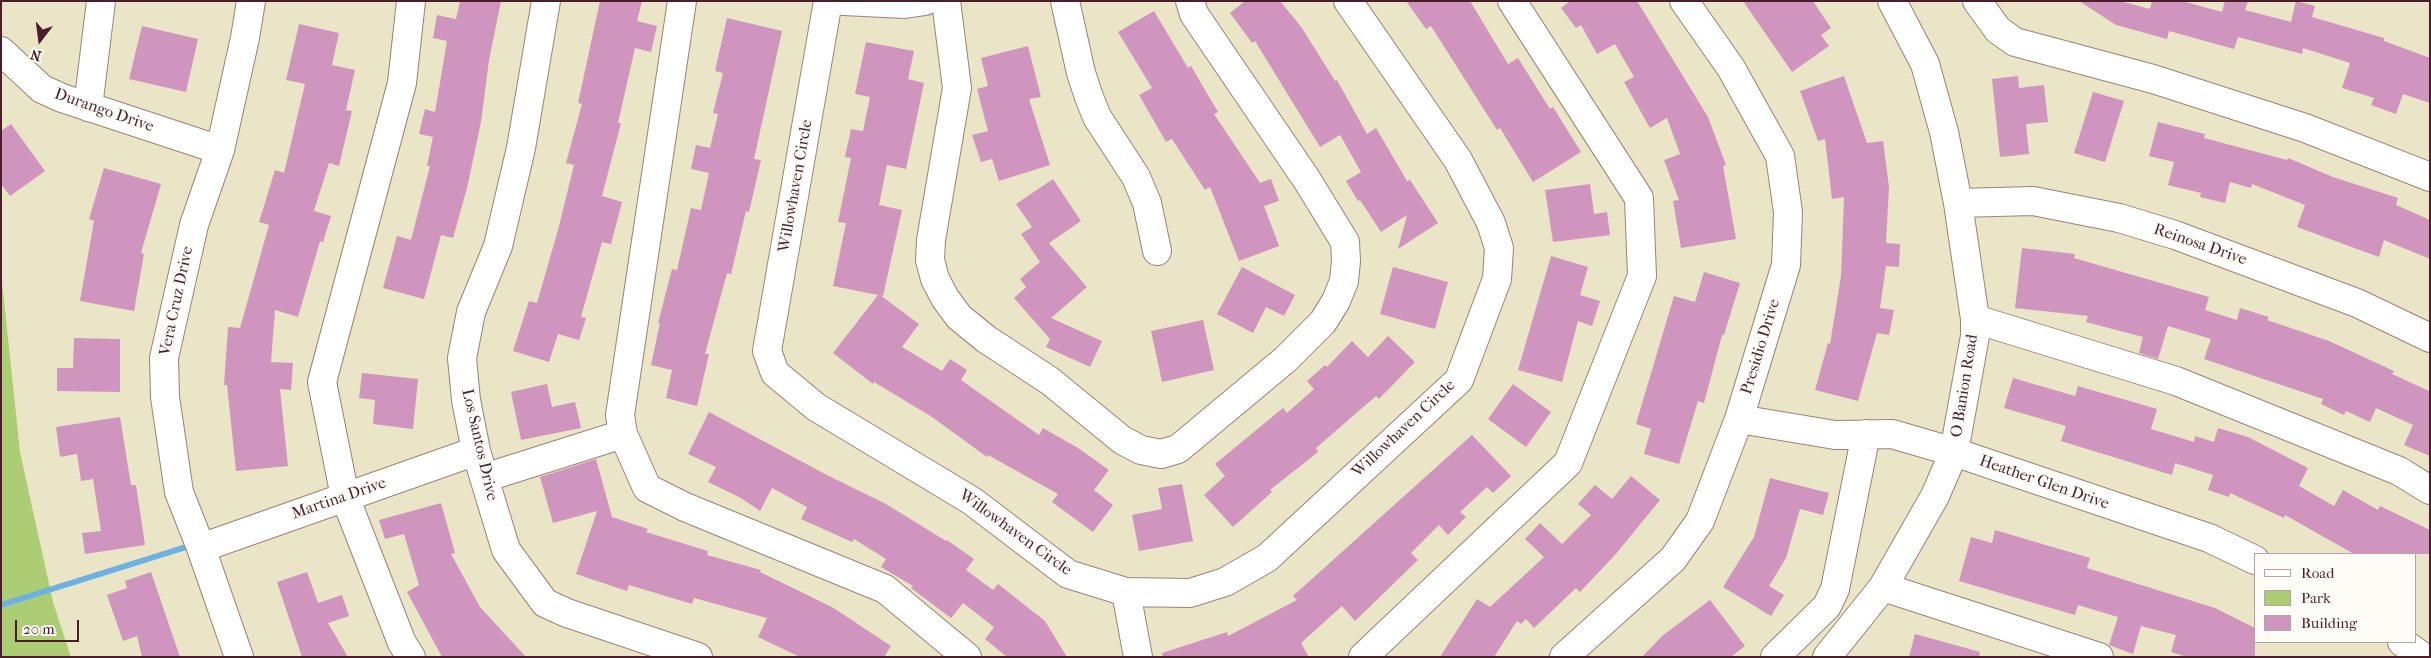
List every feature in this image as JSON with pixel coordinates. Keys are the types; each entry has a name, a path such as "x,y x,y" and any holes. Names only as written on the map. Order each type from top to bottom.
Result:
{"street":[{"path":"88,107 101,1"},
{"name":"Vera Cruz Drive","path":"239,657 201,548 179,492 165,397 164,358 194,225 220,150 245,38 251,1"},
{"path":"411,1 402,83 322,382 345,497 396,627 411,657"},
{"name":"Los Santos Drive","path":"546,1 521,148 498,246 471,312 462,358 466,400 476,451 506,550 545,603 567,613 698,657"},
{"path":"682,1 620,415 623,434 648,488 685,507 885,589 967,657"},
{"name":"Willowhaven Circle","path":"828,1 767,351 775,373 816,406 972,501 1068,574 1126,592 1190,593 1225,582 1267,558 1459,380 1497,279 1499,248 1490,223 1458,160 1348,1"},
{"path":"844,1 912,2"},
{"path":"946,1 957,88 931,240 930,260 935,278 945,298 959,317 986,339 1050,381 1122,440 1140,450 1161,454 1178,449 1286,359 1323,322 1341,288 1346,261 1345,242 1307,180 1194,14 1190,1"},
{"path":"1065,1 1081,73 1089,96 1097,116 1136,177 1143,194 1157,251"},
{"path":"1363,657 1568,463 1642,276 1639,198 1512,1"},
{"name":"Presidio Drive","path":"1564,657 1673,559 1700,521 1738,419 1786,265 1788,212 1780,156 1731,68 1684,1"},
{"name":"O Banion Road","path":"1827,657 1883,587 1935,496 1954,452 1975,336 1975,319 1958,202 1944,132 1925,64 1892,1"},
{"path":"1977,1 1998,30 2015,42 2172,85 2305,128 2430,176"},
{"name":"Durango Drive","path":"1,50 42,89 88,107 220,150"},
{"name":"Reinosa Drive","path":"1958,202 2033,201 2119,218 2175,235 2357,303 2430,338"},
{"path":"1975,319 2176,381 2400,471 2430,490"},
{"name":"Heather Glen Drive","path":"1738,419 1835,435 1892,434 1954,452 2209,538 2254,560"},
{"path":"484,478 623,434"},
{"path":"1775,657 1827,606 1835,589 1866,434"},
{"name":"Martina Drive","path":"201,548 476,451"},
{"path":"1883,587 2099,657"},
{"path":"1126,592 1138,657"},
{"path":"2403,643 2423,657"}],"green space":[{"path":"1,272 20,452 53,602 71,657 1,657"}],"building":[{"path":"460,1 501,1 489,60 481,122 467,188 453,238 441,235 424,299 383,288 397,236 411,240 430,166 427,166 433,137 419,134 425,109 435,112 447,41 433,38 437,15 456,19"},
{"path":"600,1 642,1 637,21 657,26 651,52 635,48 618,123 621,123 602,196 622,202 611,244 602,242 581,317 586,318 579,340 558,334 549,362 513,351 529,301 537,303 558,230 574,165 566,163 582,104 578,103"},
{"path":"1245,1 1280,1 1302,28 1335,81 1337,80 1367,134 1376,128 1407,181 1410,180 1438,223 1398,249 1407,215 1381,232 1346,181 1361,172 1340,135 1320,147 1255,41 1252,43 1230,13"},
{"path":"1406,1 1470,1 1508,64 1518,58 1550,109 1553,107 1581,152 1533,182 1500,128 1497,130 1431,26 1426,29"},
{"path":"1570,1 1637,1 1708,117 1726,165 1723,166 1736,239 1681,248 1673,201 1679,200 1664,160 1680,154 1667,118 1650,128 1624,82 1634,77 1615,44 1597,54 1581,25 1576,28 1561,8"},
{"path":"1743,1 1813,1 1831,28 1821,35 1829,46 1792,72"},
{"path":"2079,1 2120,1 2150,9 2152,1 2182,1 2222,12 2225,1 2248,1 2245,10 2291,22 2296,1 2315,6 2312,17 2384,38 2384,41 2430,58 2430,103 2403,94 2396,114 2371,105 2374,98 2342,88 2350,63 2303,48 2302,54 2238,37 2234,49 2169,31 2167,39 2116,25"},
{"path":"1154,11 1188,68 1191,66 1218,112 1214,114 1260,183 1271,179 1279,201 1264,206 1279,246 1239,261 1210,187 1205,190 1172,139 1166,142 1139,95 1152,88 1118,32"},
{"path":"727,18 782,31 754,159 761,160 749,212 746,211 731,274 727,273 705,354 709,354 697,406 666,398 672,370 651,365 660,323 658,323 672,269 677,270 691,208 701,210 709,173 691,169 696,145 710,148 718,114 713,113 723,73 715,71"},
{"path":"299,24 339,33 332,65 355,70 346,110 352,111 339,166 329,163 314,211 331,216 323,242 320,241 298,317 275,310 271,362 293,363 291,390 280,389 288,466 236,471 227,385 224,385 228,327 240,328 269,225 259,222 275,170 284,173 305,84 286,80"},
{"path":"142,26 198,39 186,92 129,79"},
{"path":"866,42 914,51 908,79 924,83 906,169 887,165 879,205 902,210 883,296 880,295 919,324 902,347 942,371 950,359 967,370 961,380 1039,435 1043,428 1078,448 1109,470 1094,490 1113,505 1093,532 1052,502 1058,494 988,455 987,457 932,417 874,382 873,384 833,353 878,295 833,286 846,223 838,222 851,158 845,157 851,129 863,131 870,97 855,94"},
{"path":"1028,46 1041,97 1029,99 1050,165 999,181 992,159 981,162 972,135 988,131 977,89 988,86 981,58"},
{"path":"1844,76 1867,143 1883,141 1889,187 1886,243 1900,244 1899,267 1886,266 1880,308 1894,310 1889,335 1877,333 1858,401 1815,390 1828,343 1830,344 1841,276 1844,197 1832,199 1825,139 1818,141 1800,91"},
{"path":"2018,76 2019,88 2044,85 2048,122 2026,124 2029,154 2000,157 1992,79"},
{"path":"2093,92 2124,101 2105,162 2074,153"},
{"path":"2158,122 2205,134 2204,138 2287,160 2288,158 2333,177 2398,198 2396,205 2430,220 2430,259 2384,240 2379,257 2297,227 2305,205 2252,184 2251,188 2230,182 2225,203 2200,197 2201,193 2168,185 2174,162 2149,156"},
{"path":"11,124 45,171 10,196 1,184 1,131"},
{"path":"104,168 161,184 141,253 144,254 134,311 80,301 94,221 89,219"},
{"path":"1053,179 1081,221 1049,243 1087,287 1051,318 1102,341 1090,367 1046,347 1050,339 1014,298 1026,287 1020,279 1040,262 1021,234 1032,227 1016,204"},
{"path":"1590,184 1594,214 1607,212 1610,235 1553,242 1545,190"},
{"path":"2022,248 2075,254 2074,258 2209,297 2205,310 2237,320 2240,308 2269,317 2267,320 2329,341 2394,371 2392,374 2429,391 2430,388 2430,456 2404,445 2413,425 2376,408 2370,422 2346,411 2344,415 2321,404 2323,399 2204,359 2211,339 2168,326 2158,359 2139,353 2143,337 2086,322 2088,316 2015,308"},
{"path":"1551,256 1588,267 1580,295 1600,301 1592,326 1578,321 1562,382 1518,370"},
{"path":"1242,267 1295,295 1284,316 1266,307 1253,333 1217,314"},
{"path":"1393,267 1448,282 1435,329 1380,314"},
{"path":"1704,272 1740,283 1724,335 1722,335 1704,403 1698,401 1679,464 1644,454 1651,429 1636,424 1674,296 1695,302"},
{"path":"1203,320 1214,370 1162,382 1151,331"},
{"path":"1388,336 1415,362 1379,399 1376,396 1316,448 1318,452 1270,490 1272,492 1233,527 1204,495 1225,476 1215,464 1283,408 1287,413 1314,389 1307,381 1325,365 1327,367 1352,341 1368,357"},
{"path":"74,338 120,339 120,392 57,391 57,368 73,368"},
{"path":"362,373 418,379 413,429 373,424 375,400 359,398"},
{"path":"2013,378 2075,396 2078,386 2157,409 2151,429 2194,442 2195,436 2214,442 2218,428 2248,437 2308,468 2299,486 2334,506 2343,490 2378,510 2380,506 2430,530 2430,554 2352,553 2285,515 2284,518 2230,493 2229,497 2208,490 2213,475 2175,463 2172,475 2061,441 2066,426 2004,408"},
{"path":"547,384 552,407 575,402 581,428 521,440 511,392"},
{"path":"1513,384 1551,412 1526,447 1488,419"},
{"path":"709,412 825,474 886,504 947,540 974,559 966,570 993,590 998,584 1045,621 1067,657 1007,657 985,639 994,627 963,603 951,618 911,588 913,586 881,567 886,559 854,539 852,542 801,519 807,507 772,488 760,511 741,498 708,482 716,467 688,454"},
{"path":"120,417 131,485 136,485 145,545 85,554 82,533 101,531 93,479 81,481 77,454 60,457 56,427"},
{"path":"1472,435 1511,476 1493,493 1487,487 1460,512 1466,517 1448,535 1439,525 1411,553 1418,560 1355,621 1342,606 1301,643 1309,657 1163,657 1162,653 1227,632 1228,636 1297,600 1293,596"},
{"path":"596,459 612,517 648,529 646,532 708,551 707,555 761,570 760,572 832,607 891,646 884,657 800,657 758,637 767,618 694,598 692,604 629,585 627,591 576,574 597,511 553,523 540,477"},
{"path":"1631,476 1660,500 1615,555 1580,592 1576,588 1534,628 1526,619 1521,624 1517,621 1494,657 1440,657 1477,599 1490,607 1544,557 1525,539 1540,523 1562,544 1591,515 1578,504 1595,485 1612,499"},
{"path":"1770,478 1829,493 1823,515 1800,509 1786,558 1769,586 1784,595 1771,616 1723,587 1754,537"},
{"path":"1182,484 1193,541 1139,551 1132,515 1162,509 1158,488"},
{"path":"441,503 455,553 451,554 480,607 526,657 442,657 407,592 419,585 404,534 385,539 379,520"},
{"path":"1995,530 2090,558 2087,568 2215,608 2254,628 2255,657 2187,657 2171,652 2176,635 2141,626 2133,654 2109,645 2118,617 2078,605 2075,615 1959,581 1971,537 1992,543"},
{"path":"151,572 180,657 142,657 137,636 123,641 107,595 127,588 125,581"},
{"path":"307,572 318,603 342,595 349,616 328,623 348,657 302,657 277,582"},
{"path":"1710,600 1745,646 1731,657 1642,657 1662,636"},
{"path":"1915,634 1980,652 1979,657 1909,657"}],"waterway":[{"path":"1,605 186,547"}]}
